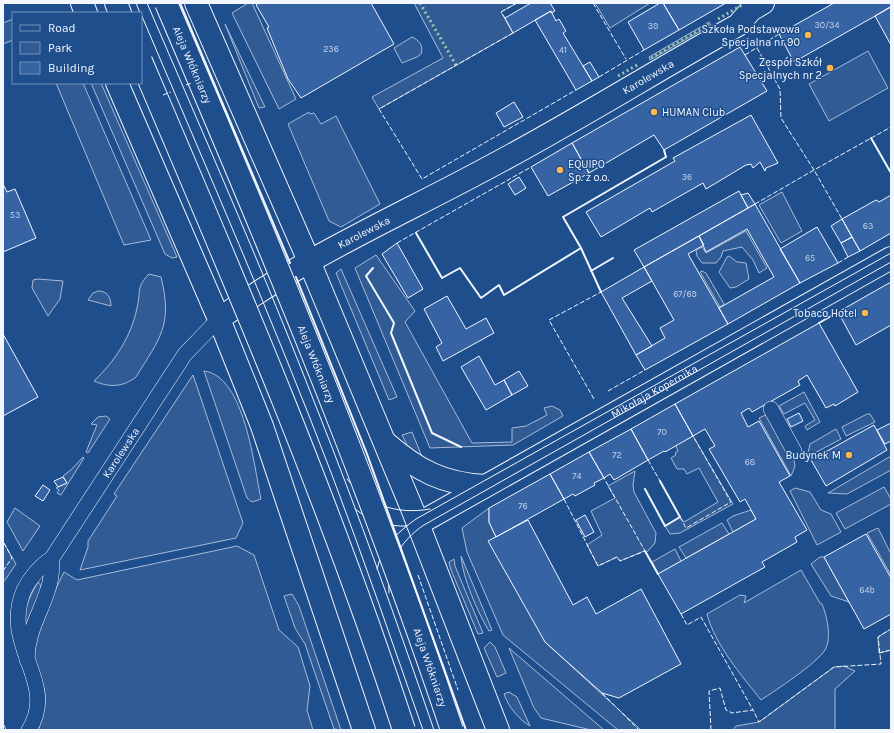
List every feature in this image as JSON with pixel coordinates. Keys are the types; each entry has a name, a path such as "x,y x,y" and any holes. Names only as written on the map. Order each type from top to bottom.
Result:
{"main road":[{"name":"Aleja Włókniarzy","path":"166,3 259,221 350,446 394,563 452,730"},
{"path":"196,3 309,261 386,443 498,730"},
{"name":"Karolewska","path":"220,320 259,292 309,261 516,153 738,25 751,10 764,3"},
{"path":"142,63 226,260 307,462 362,606 404,730"},
{"path":"117,84 220,320 262,426 364,730"},
{"name":"Mikołaja Kopernika","path":"418,524 891,258"},
{"path":"386,443 412,464 430,474 450,481 485,486"}],"street":[{"name":"Karolewska","path":"29,730 37,713 38,700 35,687 16,635 15,614 20,599 32,575 52,558 185,354 220,320"},
{"path":"771,409 794,451"},
{"name":"Karolewska","path":"27,665 27,647 30,633 49,588 52,558"}],"green space":[{"path":"248,3 252,3 296,99 279,109 232,13"},
{"path":"414,3 517,3 501,12 513,33 379,109 372,97 443,58"},
{"path":"595,3 650,3 610,28"},
{"path":"12,19 12,40 3,44 3,23"},
{"path":"709,22 711,25 650,60 649,57"},
{"path":"225,24 265,107 259,108"},
{"path":"412,37 420,44 422,48 421,54 402,63 394,48"},
{"path":"868,51 888,88 829,121 809,84"},
{"path":"56,84 83,84 151,240 124,245"},
{"path":"91,84 101,84 177,257 172,258 165,254"},
{"path":"309,112 310,114 314,113 321,124 336,116 380,204 341,227 329,221 288,124"},
{"path":"782,192 802,231 781,243 759,205"},
{"path":"746,231 767,268 759,273 753,260 742,247 723,251 721,257 716,263 702,263 697,256 696,250 702,247 706,253"},
{"path":"376,255 415,311 405,322 472,443 512,442 512,428 526,426 547,415 544,408 552,406 560,410 563,416 513,445 430,448 355,268"},
{"path":"729,256 737,262 746,263 749,279 736,287 730,288 719,272"},
{"path":"341,269 397,397 389,400 336,273"},
{"path":"702,271 706,273 724,304 720,307 700,272"},
{"path":"149,274 161,277 166,307 165,319 158,341 136,377 131,381 120,385 110,385 94,381 109,365 126,339 134,319 142,283"},
{"path":"33,280 63,281 60,299 48,316 32,288"},
{"path":"98,291 104,292 108,295 111,306 88,300 93,293"},
{"path":"204,371 218,377 229,389 238,405 251,446 261,499 252,502 247,498"},
{"path":"193,375 243,523 236,538 80,570 88,547 88,541 117,496 114,494"},
{"path":"804,392 820,422 807,430 805,426 815,420 805,403 784,414 779,406"},
{"path":"768,414 794,460 795,466 791,476 759,418"},
{"path":"867,414 870,414 875,422 846,436 842,427"},
{"path":"106,416 110,419 88,453 86,452 97,425 91,424 98,417"},
{"path":"836,429 841,439 807,457 810,444"},
{"path":"412,432 425,464 409,449 402,435"},
{"path":"693,436 733,504 680,533 670,534 665,526 680,517 684,522 718,502 699,468 687,474 684,469 677,469 671,458 676,455 675,453 678,451 676,446 677,444"},
{"path":"891,456 891,470 847,494 828,493"},
{"path":"83,457 84,458 61,495 57,493 59,490 56,488 67,483 63,476"},
{"path":"635,471 633,485 634,492 656,533 655,543 646,553 644,551 620,561 617,557 598,566 587,545 602,535 591,511 615,498 608,486"},
{"path":"884,487 891,499 891,504 845,529 836,513"},
{"path":"795,488 810,492 821,510 831,514 841,532 817,545 790,491"},
{"path":"15,508 40,526 23,551 7,522"},
{"path":"489,508 489,522 545,642 641,730 618,730 503,635 467,552 462,528"},
{"path":"751,510 756,519 733,532 727,520 733,516"},
{"path":"722,523 729,534 686,558 679,547"},
{"path":"878,528 891,554 891,575 867,533"},
{"path":"4,543 16,564 3,583 3,544"},
{"path":"237,546 254,555 279,630 298,647 310,686 307,710 313,730 38,730 44,711 45,698 43,685 33,655 34,645 39,623 64,572 77,580"},
{"path":"675,549 681,561 658,574 652,562"},
{"path":"461,556 492,630 489,631 475,605 462,565"},
{"path":"820,557 824,557 849,602 831,596 811,564"},
{"path":"454,559 455,566 483,633 478,634 451,570 449,562"},
{"path":"801,570 824,609 828,627 827,645 825,650 813,662 761,700 723,649 716,637 707,614 740,595 746,596 744,603"},
{"path":"38,582 41,586 40,595 23,631 27,605"},
{"path":"292,594 299,606 341,730 334,729 305,644 295,628 284,596"},
{"path":"891,629 891,650 879,653 878,637"},
{"path":"490,642 495,647 506,673 497,677 484,648"},
{"path":"509,648 604,730 591,730 541,718 534,708"},
{"path":"844,666 855,671 835,689 835,730 733,730 736,726 759,722 834,667"},
{"path":"509,692 517,697 530,726 514,712 508,703 504,694"}],"building":[{"path":"259,3 371,3 394,44 301,98 288,79 267,28 269,27 256,5"},
{"path":"531,3 550,3 555,11 551,13 551,11 513,33 505,18"},
{"path":"660,3 663,3 679,30 644,50 628,22"},
{"path":"663,3 726,3 679,30"},
{"path":"834,3 891,3 891,7 794,62 779,34"},
{"path":"890,7 891,9 891,45 875,16"},
{"path":"551,11 556,21 559,19 566,31 563,33 592,81 576,90 535,20"},
{"path":"740,47 767,91 664,150 654,135 589,173 572,143"},
{"path":"590,62 599,77 592,81 583,66"},
{"path":"514,102 523,117 504,127 496,113"},
{"path":"751,115 778,163 766,168 765,171 760,162 753,168 751,164 746,165 706,189 703,183 652,212 650,208 601,237 586,212 675,161 673,158"},
{"name":"EQUIPO Sp. z o.o.","path":"572,143 589,173 548,196 531,167"},
{"path":"519,177 526,188 515,195 508,184"},
{"path":"3,184 7,192 15,189 36,238 3,252"},
{"path":"739,191 748,208 644,267 634,250"},
{"path":"748,193 755,204 748,208 741,195"},
{"path":"891,195 891,233 860,251 842,219 876,200 879,202"},
{"path":"755,204 800,283 728,324 719,308 774,277 747,229 706,252 699,236"},
{"path":"842,219 852,237 841,243 831,226"},
{"path":"817,227 838,263 800,283 780,249"},
{"path":"699,236 704,245 688,254 728,324 645,370 636,355 665,338 660,328 674,320 644,267"},
{"path":"852,237 860,251 848,257 841,243"},
{"path":"397,243 423,289 408,298 382,254"},
{"path":"644,267 652,281 622,298 652,346 636,355 601,292"},
{"name":"Tobaco Hotel","path":"891,282 891,325 856,345 838,312"},
{"path":"447,296 466,329 486,318 494,333 443,361 436,347 442,343 424,309"},
{"path":"819,323 858,392 835,406 834,404 826,408 807,375 798,381 800,385 752,412 749,408 741,413 748,427 759,421 790,476 779,482 807,530 795,537 797,542 762,562 765,567 681,614 658,574 756,519 745,499 740,502 709,449 715,446 705,429 693,436 675,404"},
{"path":"3,334 38,397 3,416"},
{"path":"479,356 495,385 504,380 512,395 486,410 461,367"},
{"path":"519,371 528,386 512,395 504,380"},
{"path":"675,404 693,436 648,460 631,429"},
{"path":"799,413 803,421 791,427 787,419"},
{"path":"891,423 891,441 885,444 877,430"},
{"name":"Budynek M","path":"874,425 887,450 826,486 811,460"},
{"path":"631,429 648,460 614,480 610,474 604,478 589,452"},
{"path":"589,452 604,478 594,483 595,485 575,496 573,494 564,499 550,474"},
{"path":"550,474 564,499 496,537 489,522 489,508"},
{"path":"63,477 67,483 58,487 54,481"},
{"path":"43,485 50,490 43,501 35,496"},
{"path":"585,515 594,532 585,537 576,520"},
{"path":"528,520 573,605 587,597 596,614 641,589 681,664 619,698 602,693 545,642 488,541"},
{"path":"866,534 891,578 891,614 864,629 824,557"}],"tram line":[{"path":"136,3 140,12"},
{"path":"147,3 234,205 333,449 392,609 434,730"},
{"path":"142,16 239,244 310,417 356,538 423,730"},
{"path":"377,569 379,561 387,546 397,534 416,519 891,253"},
{"path":"389,593 390,572 397,554 408,538 424,525 891,262"},
{"path":"347,479 364,496 384,506 406,510 430,509"},
{"path":"355,509 373,520 387,524 407,526"}],"hedge":[{"path":"420,3 456,65"},
{"path":"718,19 742,5"},
{"path":"651,58 710,24"},
{"path":"618,76 639,64"}],"fence":[{"path":"505,18 501,12 517,3"},
{"path":"593,3 626,59"},
{"path":"513,33 379,109 422,179 576,90"},
{"path":"745,55 779,34"},
{"path":"757,48 780,89 781,118 814,170 891,127"},
{"path":"599,77 644,50"},
{"path":"186,85 192,83"},
{"path":"163,95 171,92"},
{"path":"397,243 531,167"},
{"path":"755,204 814,170 842,219"},
{"path":"838,263 848,257"},
{"path":"594,399 549,320 601,292"},
{"path":"608,391 645,370"},
{"path":"680,517 686,528 731,502 693,436"},
{"path":"648,460 660,481"},
{"path":"564,499 598,566 617,557 620,561 645,551 604,478"},
{"path":"3,571 12,558 4,543"},
{"path":"418,575 458,690"},
{"path":"681,614 687,625 701,617 753,710"},
{"path":"711,730 709,691 720,688 726,710 732,713 753,710 759,722 834,667 881,664 878,637 891,629"},
{"path":"879,653 891,650"},
{"path":"602,693 639,730"}],"wall":[{"path":"180,3 290,263"},
{"path":"871,138 891,173"},
{"path":"416,233 442,278 460,268 481,298 499,285 504,295 581,248 563,217 666,157 664,150"},
{"path":"581,248 601,292"},
{"path":"591,271 613,258"},
{"path":"373,268 366,276 394,323 391,333 432,433 461,447"},
{"path":"296,277 367,454 466,730"},
{"path":"819,323 838,312"},
{"path":"645,489 665,526 680,517 660,481"},
{"path":"645,551 658,574"}],"place":[{"name":"Szkoła Podstawowa Specjalna nr 90","path":"808,35"},
{"name":"Zespół Szkół Specjalnych nr 2","path":"830,68"},
{"name":"HUMAN Club","path":"654,112"},
{"name":"EQUIPO Sp. z o.o.","path":"560,170"},
{"name":"Tobaco Hotel","path":"865,313"},
{"name":"Budynek M","path":"849,455"}]}
